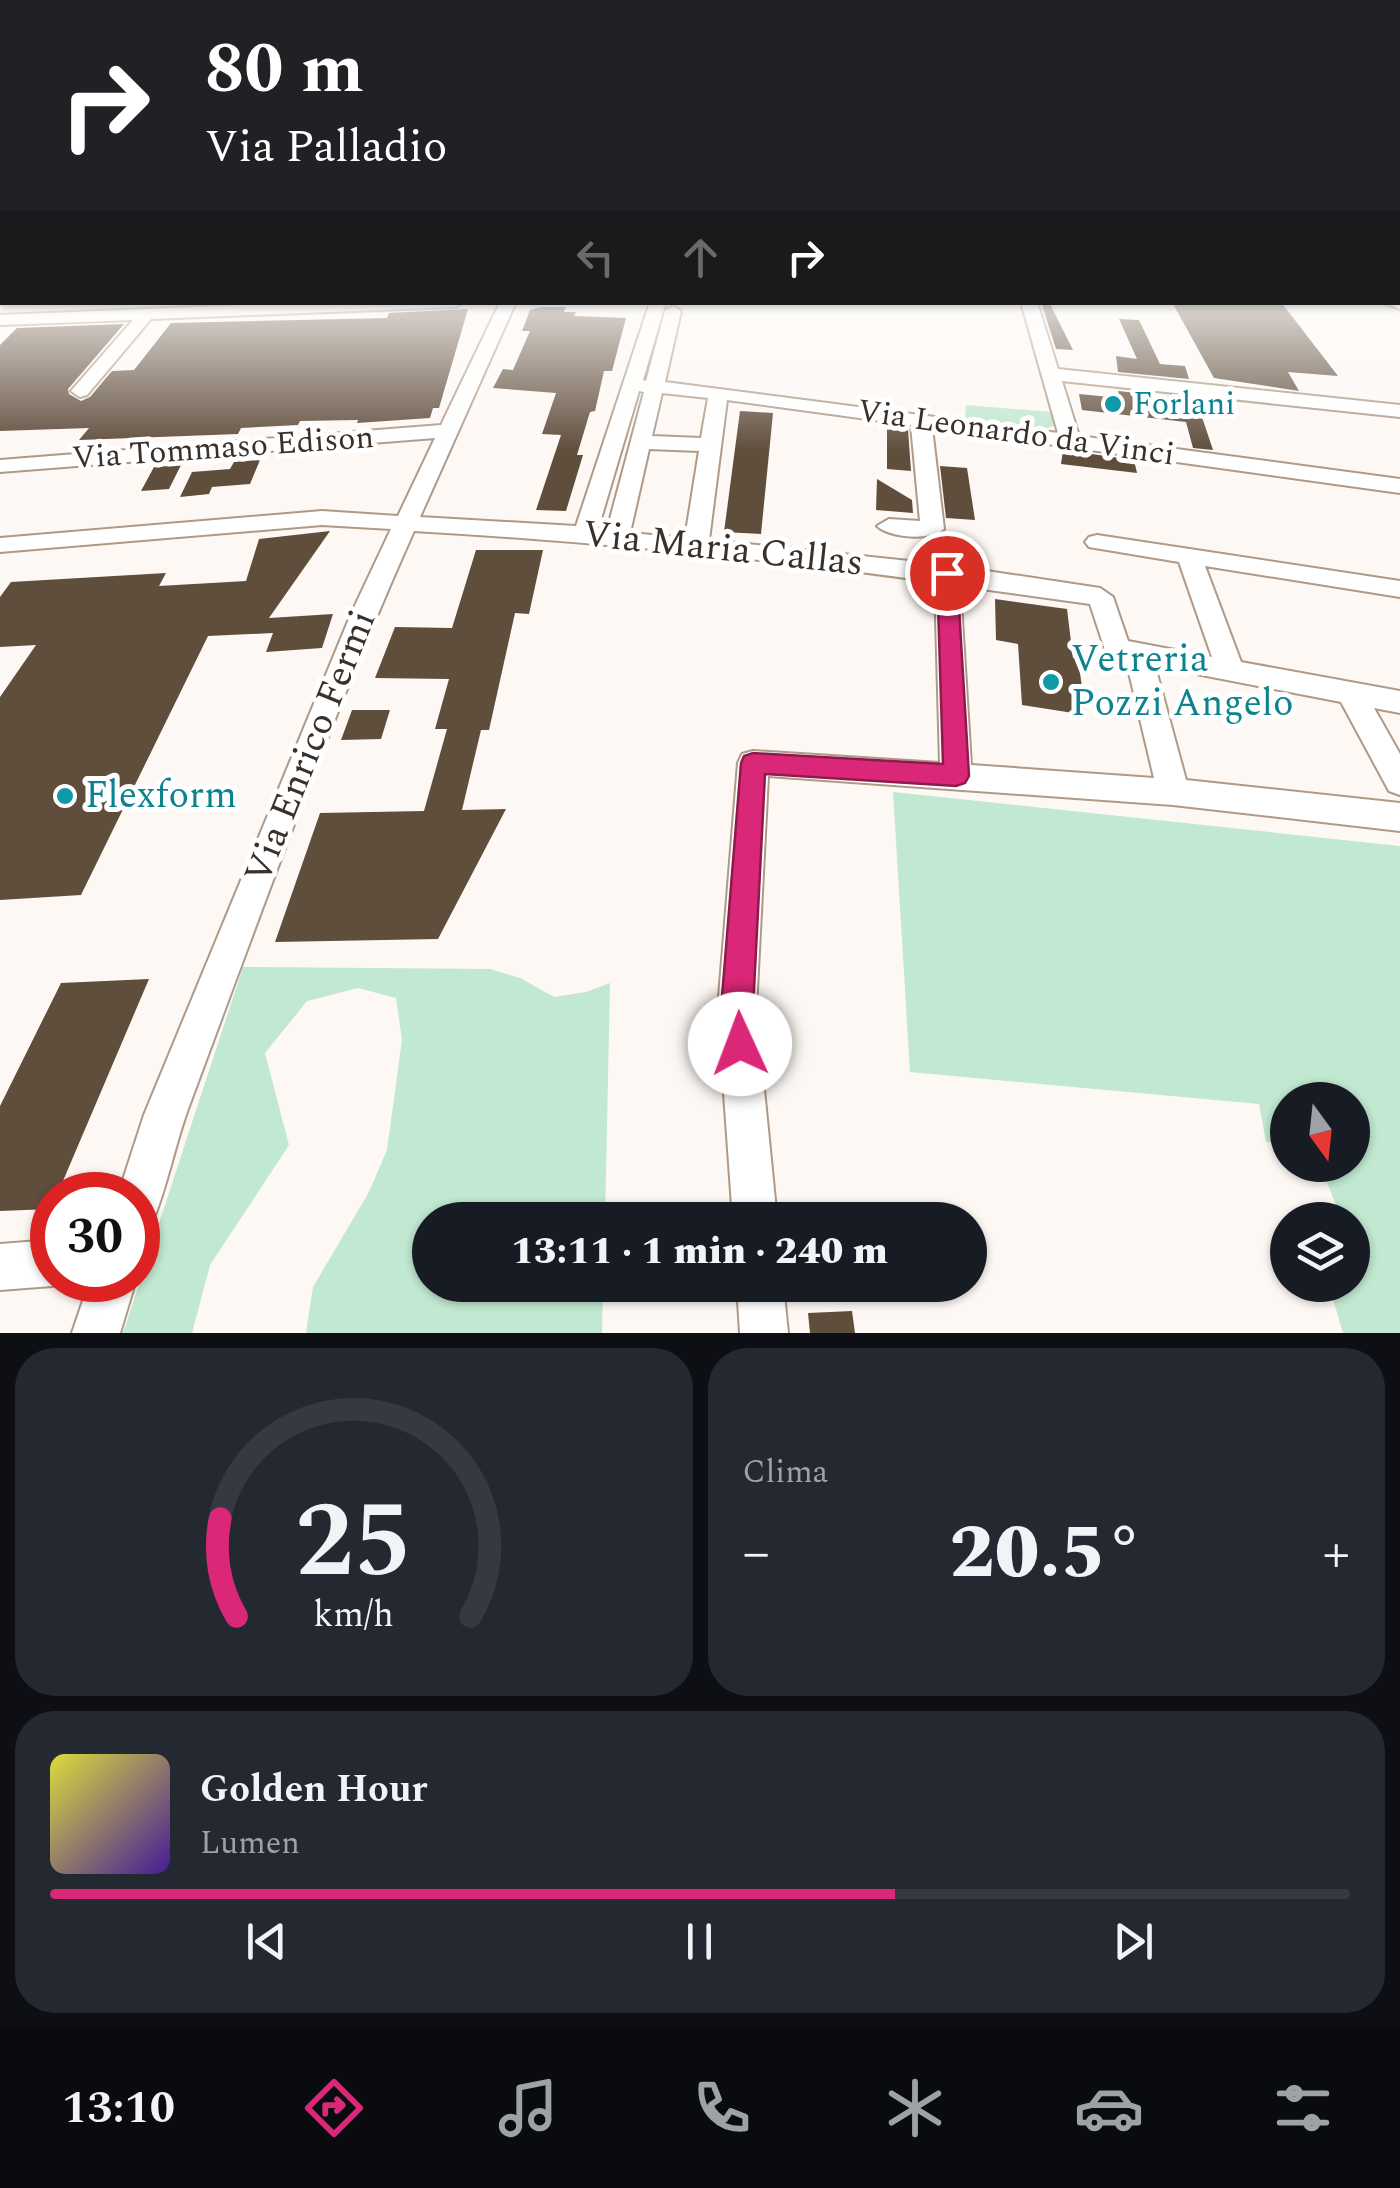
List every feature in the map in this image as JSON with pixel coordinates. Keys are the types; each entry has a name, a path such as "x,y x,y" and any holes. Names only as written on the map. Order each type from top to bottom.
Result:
{"street":[{"path":"80,392 136,326"},
{"name":"Via Enrico Fermi","path":"147,1172 223,964 364,614 496,326"},
{"path":"585,534 650,326"},
{"path":"617,537 669,326"},
{"path":"1037,326 1070,439"},
{"path":"1052,374 1400,412"},
{"name":"Via Leonardo da Vinci","path":"632,385 718,392 1400,486"},
{"path":"696,546 718,392"},
{"path":"888,526 932,529 920,420"},
{"name":"Via Tommaso Edison","path":"0,466 446,431"},
{"path":"640,442 711,445"},
{"name":"Via Maria Callas","path":"0,545 322,518 617,537 947,573 1100,597 1118,649 1138,653"},
{"path":"1097,542 1400,590"},
{"path":"1189,556 1230,670"},
{"path":"947,573 956,776"},
{"path":"1173,792 1138,653 1400,702"},
{"path":"1351,693 1400,782"},
{"path":"753,1202 737,1009 753,763 1173,792 1400,817"},
{"path":"0,1267 30,1265"},
{"path":"96,1333 105,1302"},
{"path":"761,1302 764,1333"}],"green space":[{"path":"966,405 1052,412 1056,425 1040,431 965,421"},
{"path":"893,792 1400,846 1400,1333 1343,1333 1334,1302 1370,1302 1370,1202 1335,1202 1327,1182 1370,1182 1370,1082 1270,1082 1270,1142 1266,1142 1259,1104 910,1072"},
{"path":"243,967 490,969 520,978 554,997 610,983 605,1202 412,1202 412,1302 603,1302 602,1333 306,1333 313,1287 369,1192 387,1150 402,1040 396,998 358,988 307,1001 265,1053 289,1145 210,1265 192,1333 123,1333 133,1302 160,1302 160,1220"}],"building":[{"path":"122,326 68,389 81,401 90,397 112,371 134,370 168,326 463,326 439,408 433,408 430,418 357,423 358,420 300,421 298,425 241,428 238,434 79,440 89,428 0,431 0,345 17,328"},
{"path":"524,326 624,326 612,371 604,371 595,411 590,412 577,455 583,455 566,511 536,510 561,435 542,434 556,393 493,388 503,369 513,370 530,331 522,331"},
{"path":"1049,326 1061,326 1073,350 1056,349"},
{"path":"1122,326 1142,326 1160,364 1185,366 1189,379 1118,372 1116,356 1137,359"},
{"path":"1185,326 1300,326 1338,376 1288,372 1299,391 1214,378"},
{"path":"1118,391 1196,399 1213,450 1193,448 1186,422 1082,410 1079,394 1120,398"},
{"path":"740,411 773,413 761,534 724,532"},
{"path":"887,428 908,429 911,471 887,469"},
{"path":"1063,450 1134,460 1137,473 1061,464"},
{"path":"260,460 250,484 212,487 209,494 180,497 192,472 230,469 234,462"},
{"path":"181,465 169,489 141,491 154,467"},
{"path":"940,466 967,468 975,520 946,518"},
{"path":"877,479 912,500 913,513 876,510"},
{"path":"330,531 269,618 333,614 322,648 266,652 273,633 208,636 81,895 0,900 0,697 36,645 0,647 0,597 11,582 166,573 159,586 246,581 259,539"},
{"path":"476,550 543,550 529,614 515,613 489,730 481,730 462,810 506,809 438,939 275,942 320,813 424,811 447,729 435,729 449,679 375,678 395,627 452,628"},
{"path":"995,599 1067,609 1086,715 1022,705 1018,644 996,640"},
{"path":"352,710 390,710 381,739 341,740"},
{"path":"149,979 67,1172 30,1172 30,1210 0,1211 0,1106 61,983"},
{"path":"852,1311 855,1333 810,1333 808,1313"}],"place":[{"name":"Forlani","path":"1113,404"},
{"name":"Vetreria Pozzi Angelo","path":"1051,682"},
{"name":"Flexform","path":"65,796"}],"route":[{"path":"740,1044 737,1009 753,763 956,776 947,573"}]}
